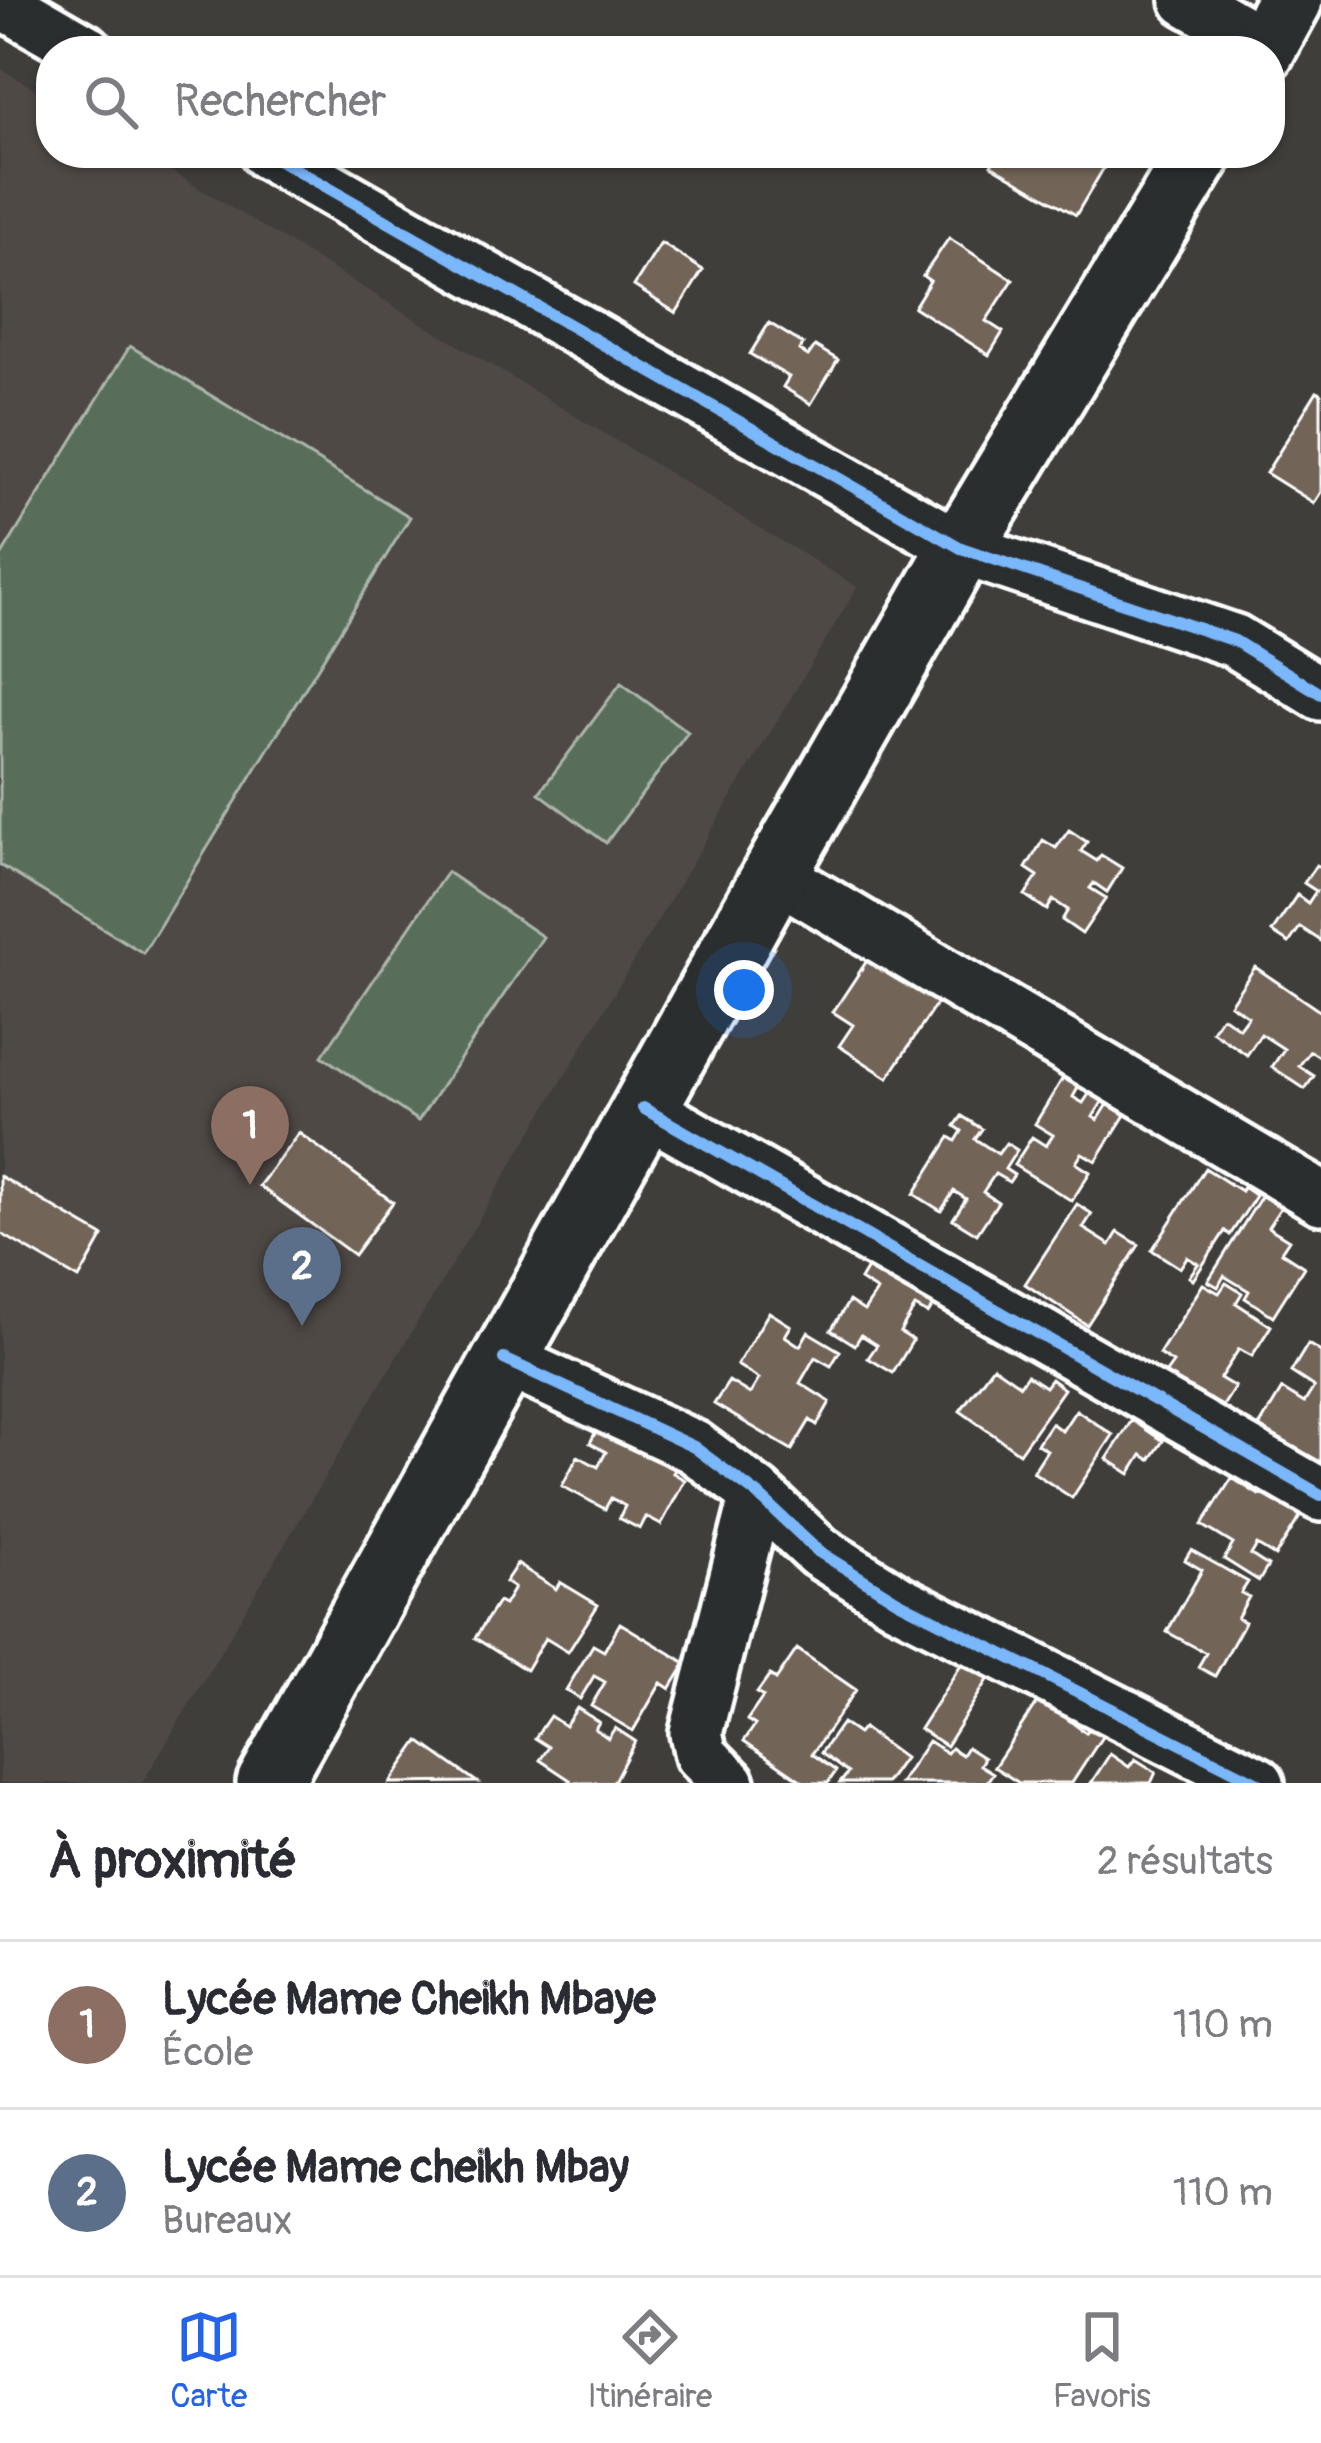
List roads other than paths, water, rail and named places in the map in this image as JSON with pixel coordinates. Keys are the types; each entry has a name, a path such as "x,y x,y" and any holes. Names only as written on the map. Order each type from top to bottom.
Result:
{"main road":[{"path":"269,1783 775,874 962,548 1191,168"}],"street":[{"path":"1187,0 1272,32"},
{"path":"1,2 61,36"},
{"path":"293,168 962,548 1235,641 1321,694"},
{"path":"775,874 1321,1198"},
{"path":"644,1108 1321,1495"},
{"path":"504,1359 694,1447 757,1494 819,1552 898,1601 1258,1783"},
{"path":"729,1783 701,1755 696,1733 757,1494"}],"place":[{"name":"Lycée Mame Cheikh Mbaye","path":"250,1185"},
{"name":"Lycée Mame cheikh Mbay","path":"302,1326"}]}
